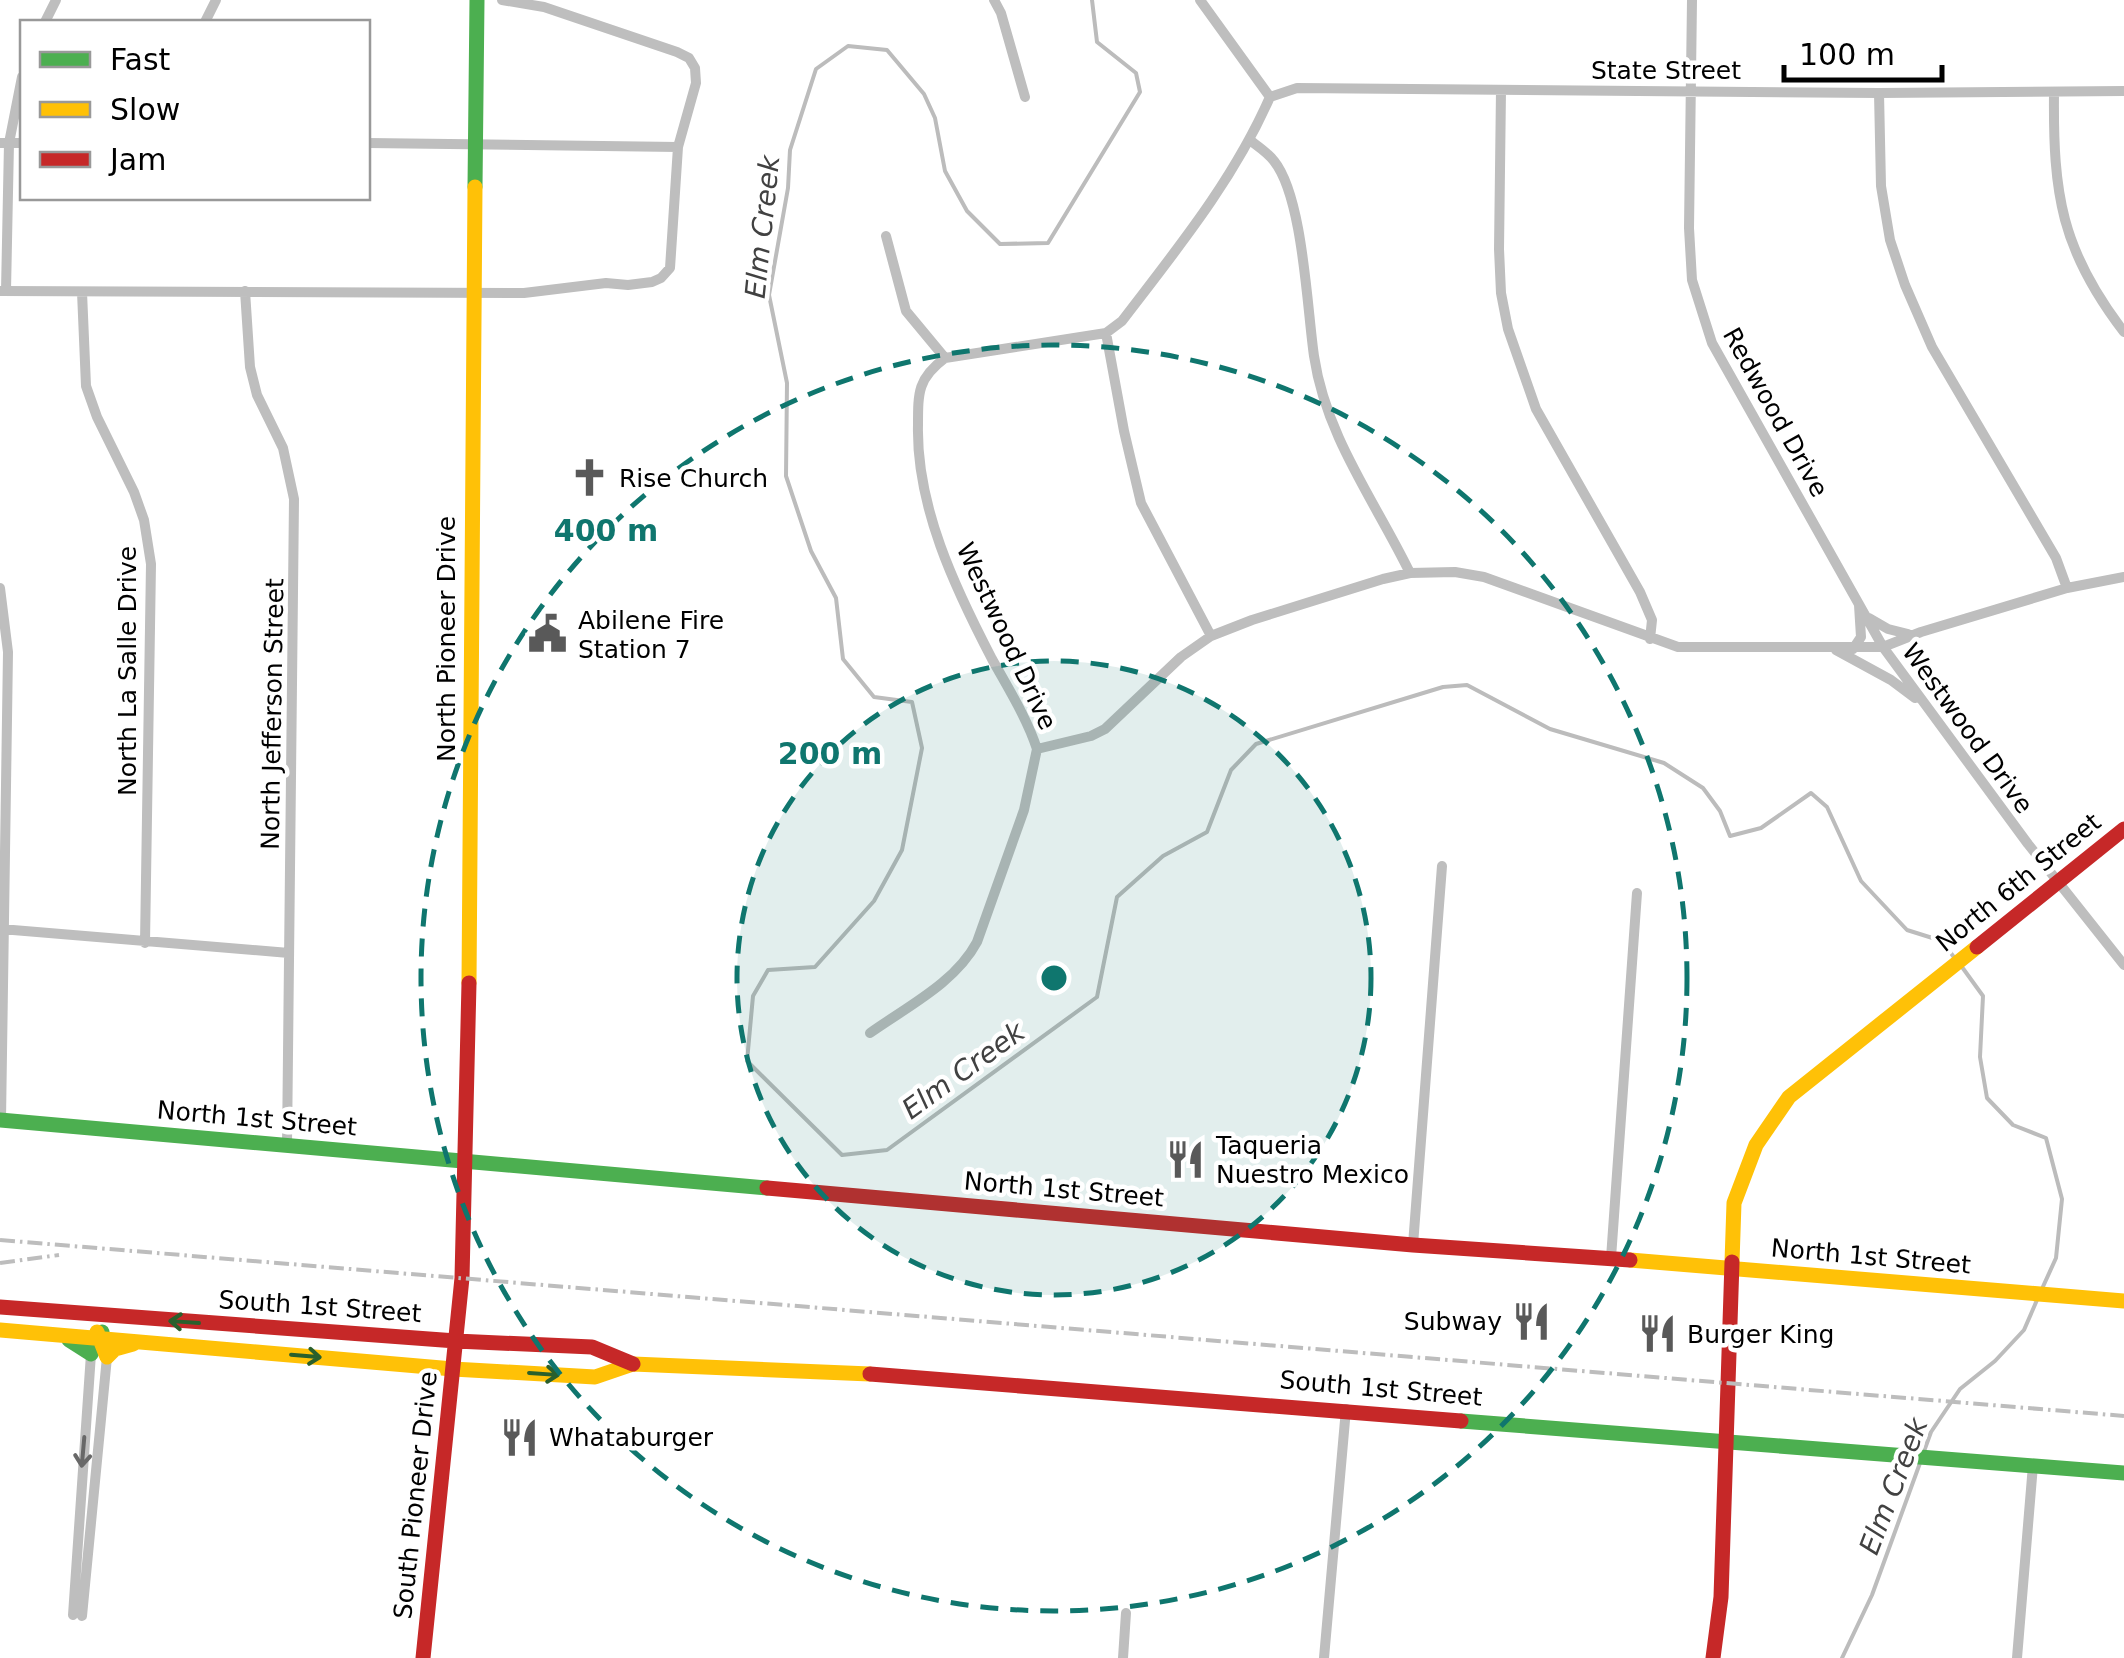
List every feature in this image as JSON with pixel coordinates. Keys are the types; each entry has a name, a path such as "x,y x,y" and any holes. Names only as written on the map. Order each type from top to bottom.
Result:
{"main road":[{"name":"North Pioneer Drive","path":"462,1278 468,1161 478,0"},
{"name":"North 6th Street","path":"1713,1658 1721,1597 1734,1203 1756,1145 1789,1097 2124,829"},
{"name":"North 1st Street","path":"0,1120 1413,1245 2124,1301"},
{"name":"South Pioneer Drive","path":"424,1658 462,1278"},
{"name":"South 1st Street","path":"0,1307 592,1347 633,1364 807,1369 2124,1473"},
{"path":"81,1314 99,1338 99,1356"},
{"path":"99,1338 113,1324 128,1318"},
{"name":"South 1st Street","path":"0,1330 595,1378 633,1364"},
{"path":"51,1334 99,1356"},
{"path":"99,1356 140,1342"}],"street":[{"path":"20,85 5,143 3,291 474,294 550,292 661,278 670,268 678,147 696,84 695,68 689,58 677,52 544,7 502,0"},
{"path":"994,0 1025,97"},
{"path":"886,236 906,311 945,358 1106,333 1122,321 1200,222 1251,141 1270,98 1200,0"},
{"name":"Redwood Drive","path":"1692,0 1689,228 1692,280 1700,311 1719,355 1883,646"},
{"name":"State Street","path":"1270,98 1297,88 2124,92"},
{"path":"1500,90 1500,294 1512,342 1536,408 1640,592 1652,620 1650,639"},
{"path":"1879,93 1881,186 1890,240 1905,285 1932,347 2056,558 2068,588"},
{"path":"2054,93 2053,156 2066,232 2083,270 2124,332"},
{"path":"1251,141 1273,158 1292,204 1314,358 1325,404 1355,476 1410,574"},
{"path":"370,143 678,147"},
{"name":"North La Salle Drive","path":"82,292 86,386 140,506 151,564 146,943"},
{"name":"North Jefferson Street","path":"245,292 253,381 264,414 283,448 294,499 287,1146"},
{"path":"1106,333 1142,503 1212,636"},
{"name":"Westwood Drive","path":"945,358 928,370 920,386 920,475 958,589 1037,750 1105,730 1163,671 1212,636 1346,590 1410,574 1455,572 1484,577 1650,639 1692,647 1883,646 2124,965"},
{"path":"1883,646 2068,588 2124,577"},
{"path":"0,588 8,652 0,1120"},
{"path":"1853,649 1861,637 1858,598"},
{"path":"1868,618 1888,629 1914,634"},
{"path":"1899,670 1901,652 1914,634"},
{"path":"1830,647 1891,680 1929,710"},
{"path":"870,1032 967,961 1024,810 1037,750"},
{"path":"1413,1245 1442,866"},
{"path":"1611,1258 1637,893"},
{"path":"3,930 289,953"},
{"path":"77,1615 99,1356"},
{"path":"1324,1658 1346,1410"},
{"path":"2017,1658 2034,1466"},
{"path":"1123,1658 1126,1613"}],"waterway":[{"name":"Elm Creek","path":"1092,0 1097,42 1136,73 1140,92 1048,243 1000,244 967,211 945,171 935,118 924,94 887,50 848,46 816,69 790,150 788,188 769,295 787,383 786,476 811,551 836,598 843,659 874,697 912,702 922,748 902,850 874,901 815,967 768,970 753,996 747,1061 842,1155 887,1150 1097,997 1117,897 1163,856 1207,832 1231,770 1256,744 1443,687 1467,685 1550,729 1664,763 1703,788 1720,811 1730,836 1761,828 1811,793 1827,807 1861,881 1907,930 1942,941 1956,960"},
{"name":"Elm Creek","path":"1962,967 1983,996 1980,1057 1987,1098 2013,1125 2046,1138 2062,1199 2056,1258 2041,1291"},
{"name":"Elm Creek","path":"1923,1454 1931,1432 1960,1389 1995,1361 2024,1330 2037,1300"},
{"name":"Elm Creek","path":"1842,1658 1872,1595 1920,1463"}],"railway":[{"path":"0,1240 2124,1416"},
{"path":"0,1263 59,1255"}],"traffic: fast":[{"path":"475,187 477,0"},
{"path":"0,1120 767,1188"},
{"path":"69,1340 91,1354 102,1332"},
{"path":"1461,1421 2124,1473"}],"traffic: slow":[{"path":"469,983 475,187"},
{"path":"1732,1262 1734,1203 1756,1145 1789,1097 1977,947"},
{"path":"1630,1260 2124,1301"},
{"path":"0,1330 453,1369 595,1377 633,1364 870,1374"},
{"path":"97,1332 107,1357 115,1349 133,1344"}],"traffic: jam":[{"path":"1977,947 2124,829"},
{"path":"423,1658 462,1278 469,983"},
{"path":"767,1188 1413,1245 1630,1260"},
{"path":"1713,1658 1721,1597 1732,1262"},
{"path":"0,1307 456,1341 592,1347 633,1364"},
{"path":"870,1374 1461,1421"}],"place":[{"name":"Rise Church","path":"589,478"},
{"name":"Abilene Fire Station 7","path":"548,634"},
{"name":"Taqueria Nuestro Mexico","path":"1186,1159"},
{"name":"Subway","path":"1532,1321"},
{"name":"Burger King","path":"1657,1334"},
{"name":"Whataburger","path":"519,1437"}]}
